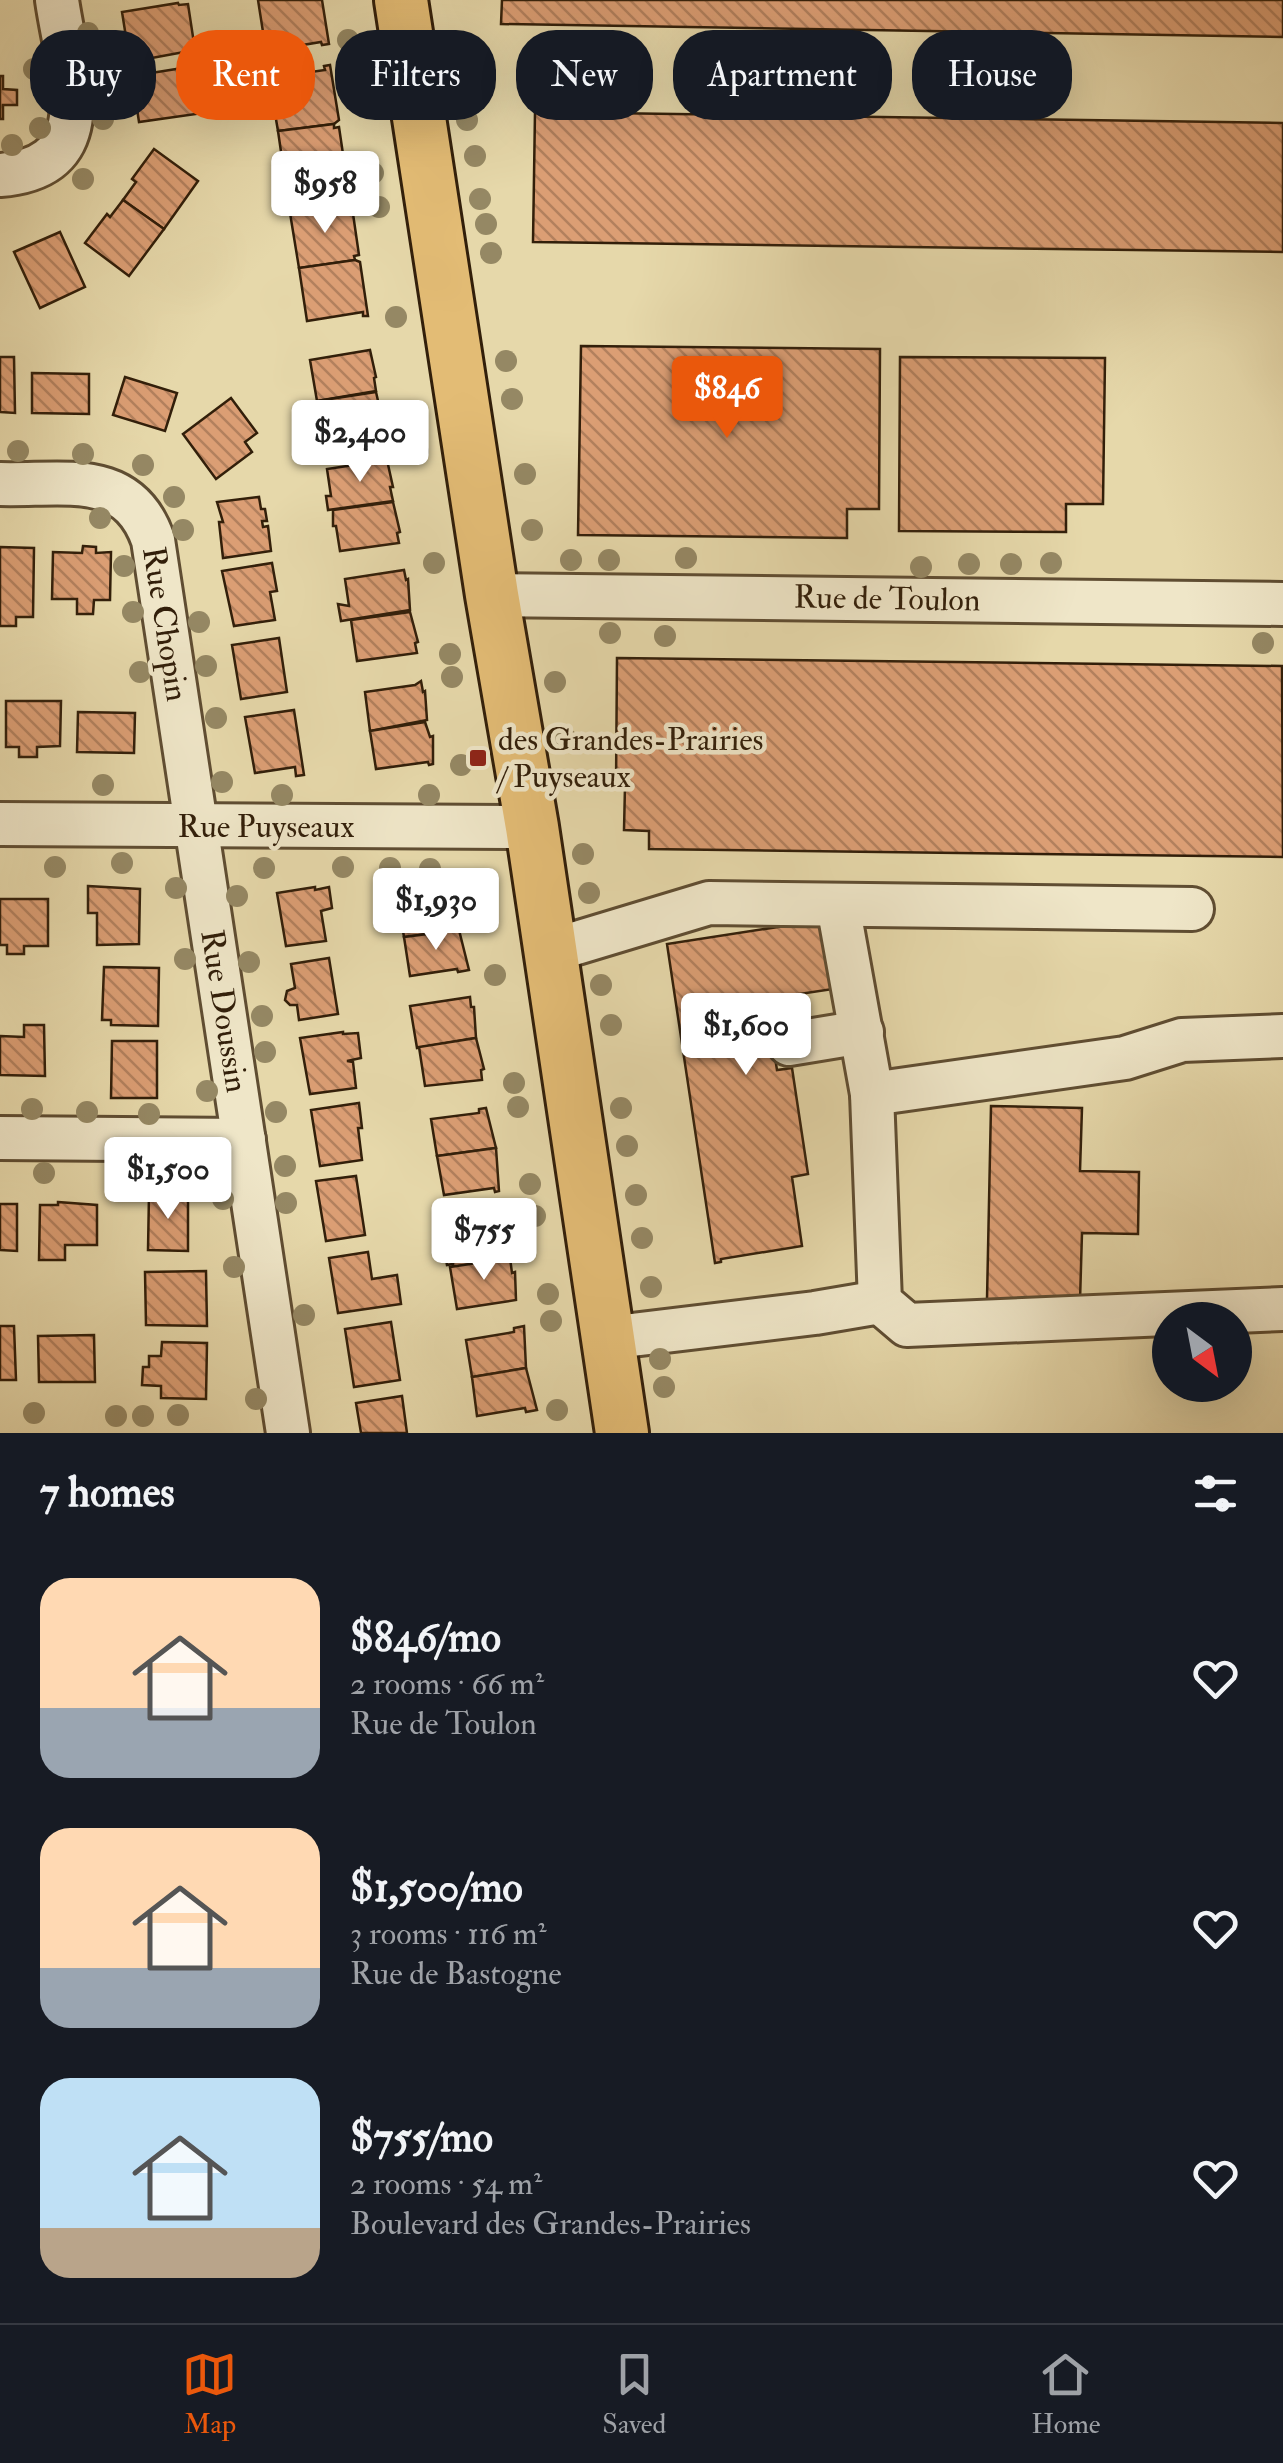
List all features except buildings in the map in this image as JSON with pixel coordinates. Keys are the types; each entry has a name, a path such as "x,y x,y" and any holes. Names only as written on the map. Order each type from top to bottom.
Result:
{"main road":[{"path":"401,0 492,595 532,827 622,1433"}],"street":[{"path":"0,174 31,171 54,157 70,135 73,109 56,0"},
{"name":"Rue Chopin","path":"0,484 98,486 116,490 145,518 153,540 196,827"},
{"name":"Rue de Toulon","path":"492,595 1283,604"},
{"name":"Rue Puyseaux","path":"0,824 532,827"},
{"name":"Rue Doussin","path":"196,827 288,1433"},
{"path":"550,950 709,903 1192,909"},
{"path":"838,905 872,1094 880,1302 907,1325 1283,1309"},
{"path":"789,1044 862,1032"},
{"path":"872,1094 1125,1058 1182,1040 1283,1036"},
{"path":"0,1138 244,1140"},
{"path":"607,1338 880,1302"}],"place":[{"name":"des Grandes-Prairies / Puyseaux","path":"478,758"}]}
